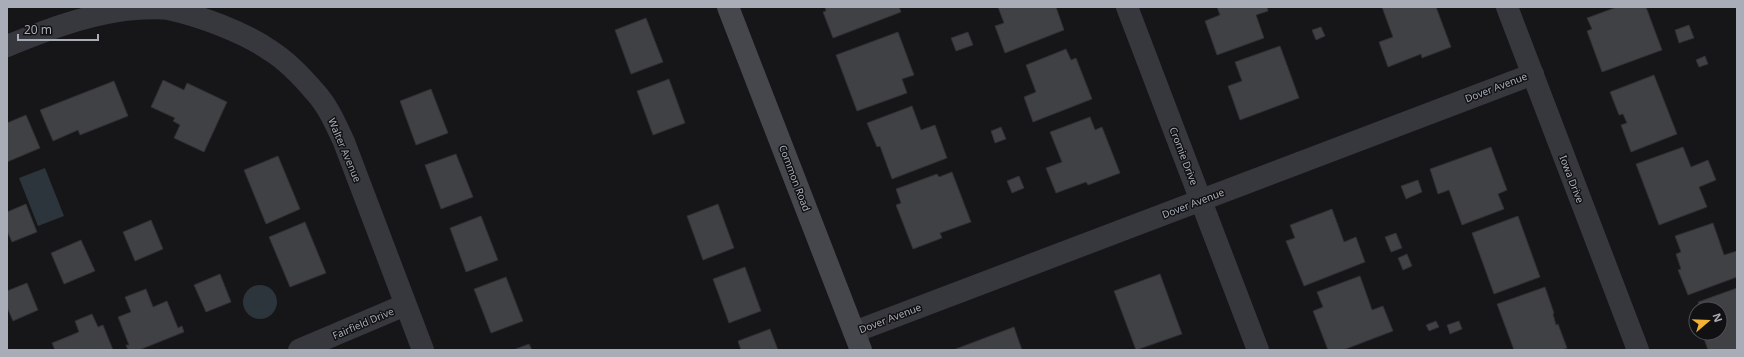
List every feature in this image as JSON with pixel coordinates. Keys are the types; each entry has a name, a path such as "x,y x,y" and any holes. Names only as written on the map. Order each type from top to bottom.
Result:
{"street":[{"name":"Common Road","path":"728,7 857,341"},
{"name":"Cromie Drive","path":"1127,7 1258,350"},
{"name":"Iowa Drive","path":"1507,7 1638,350"},
{"name":"Walter Avenue","path":"7,46 52,28 90,16 121,10 166,8 225,27 254,40 273,52 316,93 332,116 344,142 423,350"},
{"name":"Dover Avenue","path":"857,341 1201,200 1532,74"},
{"name":"Fairfield Drive","path":"299,350 405,305"}],"shaded area":[{"path":"45,168 64,216 38,226 19,178"},
{"path":"260,285 272,290 277,302 272,314 260,319 248,314 243,302 248,290"}],"building":[{"path":"825,7 899,7 901,12 833,38 823,12 826,11"},
{"path":"998,7 1056,7 1064,30 1005,53 995,26 1004,23"},
{"path":"1217,7 1267,7 1268,11 1256,15 1264,38 1217,55 1205,21 1220,15"},
{"path":"1382,7 1436,7 1451,47 1422,58 1421,54 1388,67 1379,42 1393,37"},
{"path":"1617,7 1646,7 1662,50 1602,72 1587,31 1592,29 1587,18"},
{"path":"646,18 663,62 631,74 615,30"},
{"path":"1689,25 1694,38 1679,43 1675,30"},
{"path":"1321,27 1325,36 1316,40 1312,30"},
{"path":"898,32 914,75 902,79 907,93 857,111 836,55"},
{"path":"968,32 973,45 956,51 951,38"},
{"path":"1280,46 1299,98 1240,120 1228,86 1242,81 1235,62"},
{"path":"1066,49 1071,60 1076,58 1092,99 1033,122 1024,97 1036,92 1026,65"},
{"path":"1705,56 1708,64 1699,67 1696,60"},
{"path":"1654,75 1677,134 1631,152 1621,125 1627,123 1623,114 1619,115 1610,92"},
{"path":"669,79 685,123 653,135 637,91"},
{"path":"163,80 184,90 187,83 227,102 204,152 174,138 180,125 173,121 175,118 151,107"},
{"path":"114,81 128,116 80,135 78,130 53,141 40,110"},
{"path":"431,89 448,133 416,145 400,101"},
{"path":"912,106 921,130 935,125 947,158 892,179 880,146 877,147 867,123"},
{"path":"26,115 40,148 7,162 7,123"},
{"path":"1090,117 1095,130 1102,127 1120,173 1088,185 1086,182 1056,193 1046,168 1062,162 1050,132"},
{"path":"1001,127 1006,139 995,143 991,131"},
{"path":"1491,147 1507,190 1498,194 1504,209 1462,225 1449,190 1438,194 1430,169"},
{"path":"1683,147 1691,167 1708,160 1716,180 1699,187 1707,207 1659,225 1636,164"},
{"path":"456,154 473,197 441,209 425,165"},
{"path":"278,156 300,209 266,224 244,170"},
{"path":"952,172 971,222 940,233 942,238 913,249 896,205 901,203 896,189 937,174 939,177"},
{"path":"1019,176 1024,188 1012,193 1007,181"},
{"path":"1418,180 1422,192 1406,199 1401,186"},
{"path":"26,204 37,232 12,242 7,231 7,212"},
{"path":"718,204 734,248 703,260 687,216"},
{"path":"1332,209 1344,242 1356,237 1365,262 1304,286 1286,241 1295,238 1290,225"},
{"path":"481,216 498,260 466,272 450,228"},
{"path":"1518,216 1540,277 1494,294 1472,233"},
{"path":"151,220 163,249 135,261 123,232"},
{"path":"305,222 326,273 290,287 269,237"},
{"path":"1713,223 1724,255 1737,251 1737,277 1688,295 1678,270 1681,269 1676,254 1681,252 1675,236"},
{"path":"1396,233 1402,248 1391,252 1385,237"},
{"path":"81,240 95,271 64,284 51,253"},
{"path":"1407,254 1412,266 1403,270 1398,258"},
{"path":"745,267 761,311 729,323 713,279"},
{"path":"220,274 231,302 206,312 194,285"},
{"path":"1160,274 1182,334 1136,350 1114,291"},
{"path":"1360,276 1372,310 1383,306 1393,331 1343,350 1328,350 1313,311 1323,307 1317,292"},
{"path":"506,277 523,321 491,333 474,289"},
{"path":"27,283 38,310 13,321 7,307 7,291"},
{"path":"1545,287 1554,313 1556,325 1558,324 1567,348 1562,350 1514,350 1497,304"},
{"path":"1737,288 1737,350 1708,350 1705,341 1728,341 1728,301 1701,301"},
{"path":"146,289 153,307 167,301 178,328 182,326 184,332 139,350 128,350 126,345 129,345 118,317 131,312 125,297"},
{"path":"92,314 98,327 103,325 113,350 55,350 52,343 79,332 75,321"},
{"path":"1436,321 1439,327 1429,331 1426,325"},
{"path":"1459,321 1462,329 1450,334 1447,325"},
{"path":"1014,327 1022,350 953,350"},
{"path":"770,329 778,350 741,350 738,341"},
{"path":"529,344 532,350 513,350"}]}
